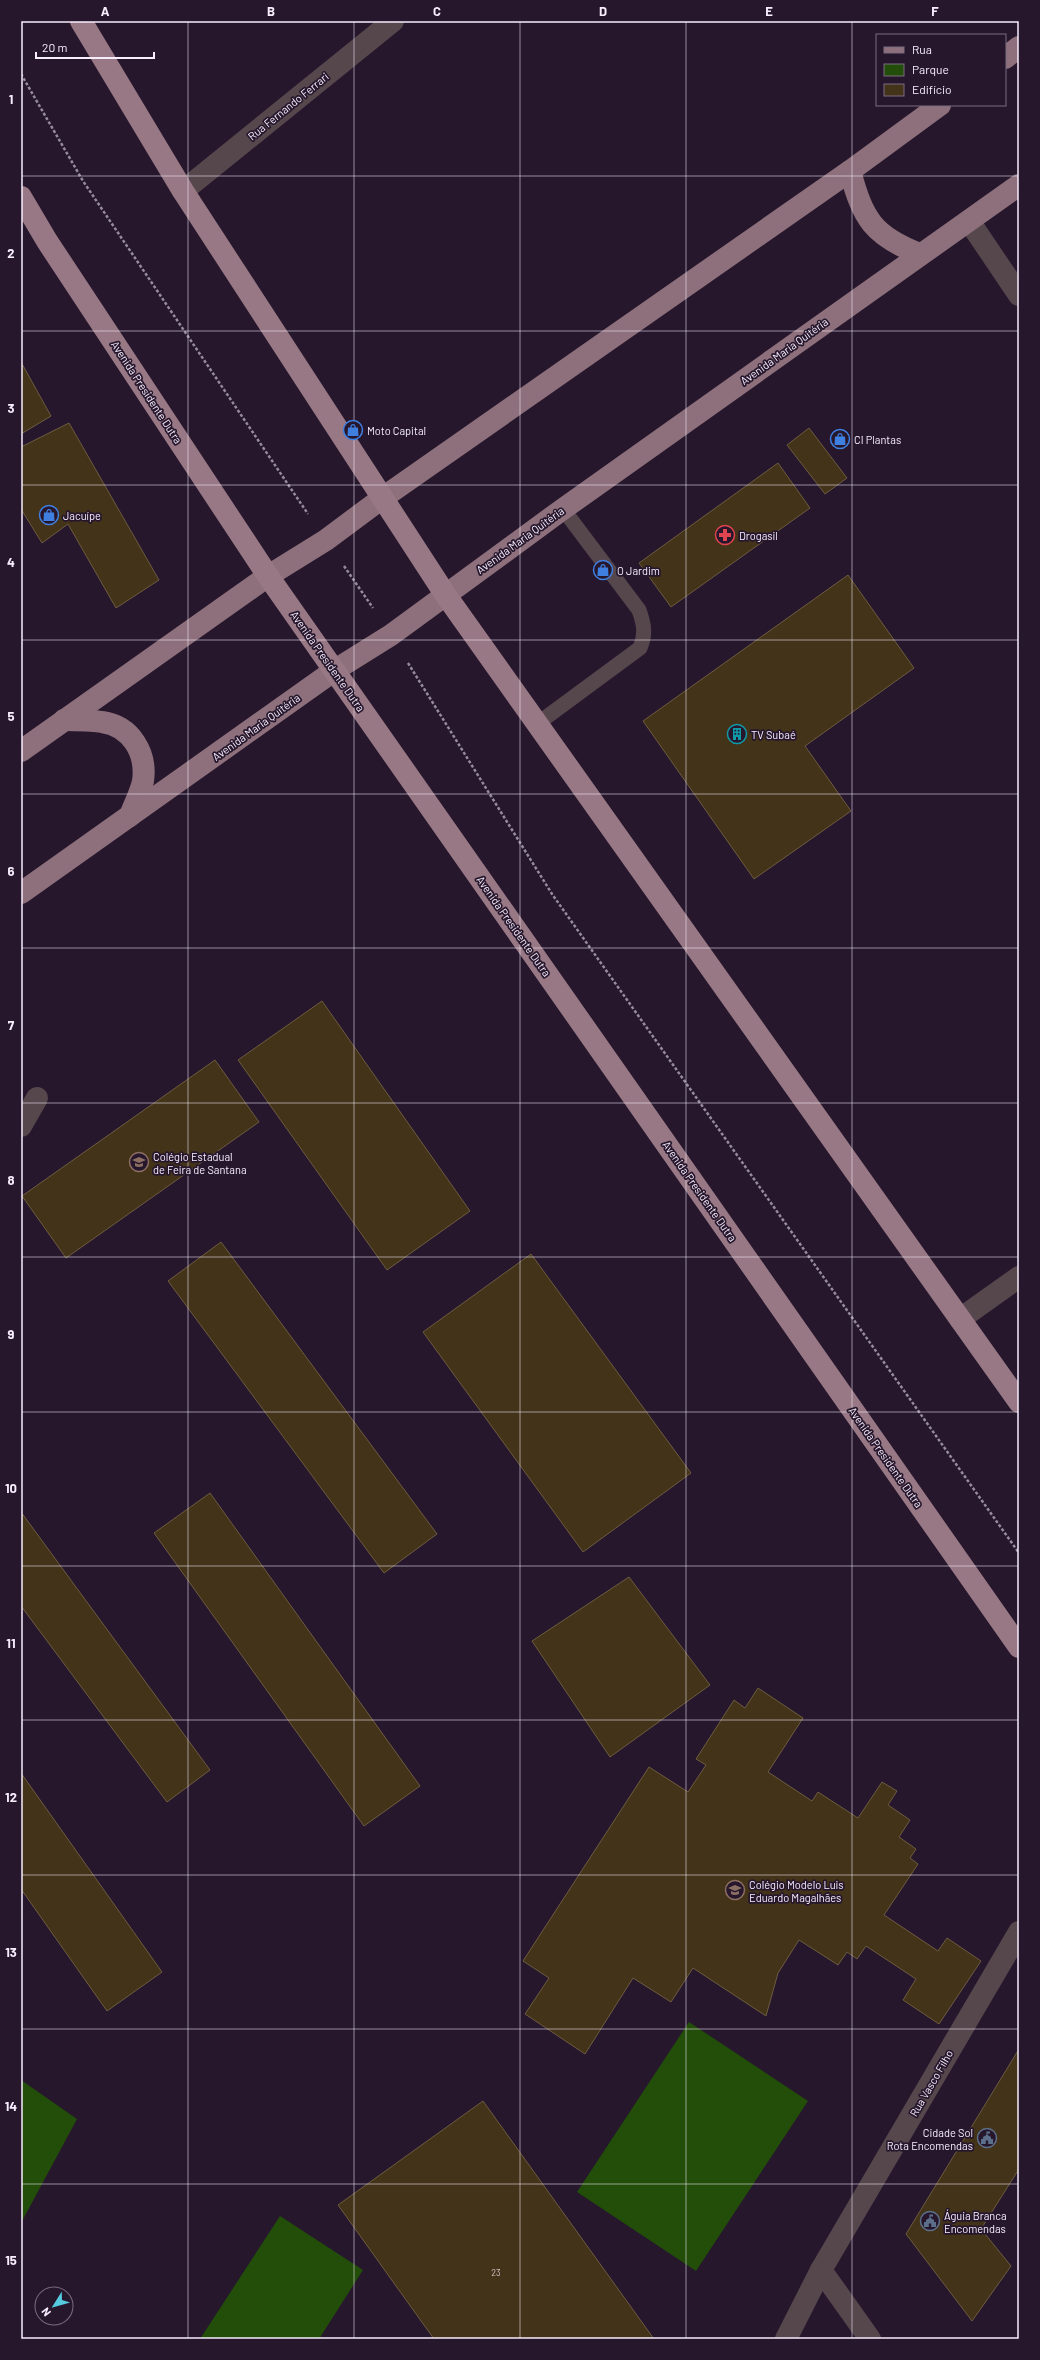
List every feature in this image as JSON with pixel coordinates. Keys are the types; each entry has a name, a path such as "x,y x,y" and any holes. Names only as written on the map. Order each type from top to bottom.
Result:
{"highway":[{"path":"81,21 183,191 381,498 445,594 1019,1402"},
{"name":"Avenida Presidente Dutra","path":"21,197 47,241 268,576 1019,1647"}],"main road":[{"path":"1006,57 1019,47"},
{"path":"21,751 268,576 326,540 381,498 850,171 939,106"},
{"path":"850,171 858,204 870,221 888,238 900,246 920,254"},
{"name":"Avenida Maria Quitéria","path":"21,893 335,670 391,635 563,509 1019,185"},
{"path":"64,720 102,722 119,728 134,739 143,760 143,782 130,816"}],"street":[{"name":"Rua Fernando Ferrari","path":"183,191 393,21"},
{"path":"969,221 1019,295"},
{"path":"21,1126 38,1098"},
{"path":"960,1319 1019,1277"},
{"name":"Rua Vasco Filho","path":"786,2339 821,2270 1019,1932"},
{"path":"821,2270 870,2339"}],"lane":[{"path":"537,724 640,648 644,637 644,624 639,610 563,509"}],"path":[{"path":"21,74 83,181 391,635 552,894 1019,1553"}],"green space":[{"path":"689,2022 808,2101 696,2271 577,2192"},
{"path":"21,2080 77,2119 21,2223"},
{"path":"280,2216 363,2270 319,2339 200,2339"}],"building":[{"path":"21,362 51,416 21,434"},
{"path":"69,423 159,580 116,608 68,524 42,543 21,509 21,447"},
{"path":"809,428 847,478 825,494 787,445"},
{"name":"Drogasil","path":"778,463 810,508 671,607 639,563"},
{"name":"TV Subaé","path":"848,575 914,668 805,746 851,811 754,879 643,721"},
{"path":"322,1001 470,1211 387,1270 238,1060"},
{"path":"215,1060 259,1122 66,1258 22,1196"},
{"path":"221,1242 437,1534 384,1573 168,1281"},
{"path":"531,1254 691,1473 583,1552 423,1332"},
{"path":"210,1493 420,1786 364,1826 154,1533"},
{"path":"21,1512 210,1770 167,1802 21,1606"},
{"path":"629,1577 710,1685 610,1757 532,1641"},
{"name":"Colégio Modelo Luis Eduardo Magalhães","path":"758,1688 803,1718 768,1772 812,1801 818,1792 858,1818 882,1782 897,1791 888,1805 910,1820 899,1837 916,1849 910,1858 918,1864 884,1915 938,1951 947,1938 981,1961 939,2024 903,2000 916,1979 866,1946 857,1959 847,1952 838,1965 799,1940 778,1973 766,2016 693,1968 671,2002 633,1978 585,2054 525,2014 549,1978 523,1961 649,1767 688,1792 706,1765 696,1759 734,1700 745,1708"},
{"path":"21,1773 162,1972 107,2011 21,1889"},
{"path":"1019,2049 1019,2169 981,2229 1011,2266 972,2321 906,2234"},
{"path":"483,2101 654,2339 434,2339 338,2205"}],"place":[{"name":"Moto Capital","path":"353,430"},
{"name":"CI Plantas","path":"840,439"},
{"name":"Jacuípe","path":"49,515"},
{"name":"Drogasil","path":"725,535"},
{"name":"O Jardim","path":"603,570"},
{"name":"TV Subaé","path":"737,734"},
{"name":"Colégio Estadual de Feira de Santana","path":"139,1162"},
{"name":"Colégio Modelo Luis Eduardo Magalhães","path":"735,1890"},
{"name":"Cidade Sol Rota Encomendas","path":"987,2138"},
{"name":"Águia Branca Encomendas","path":"930,2221"}]}
